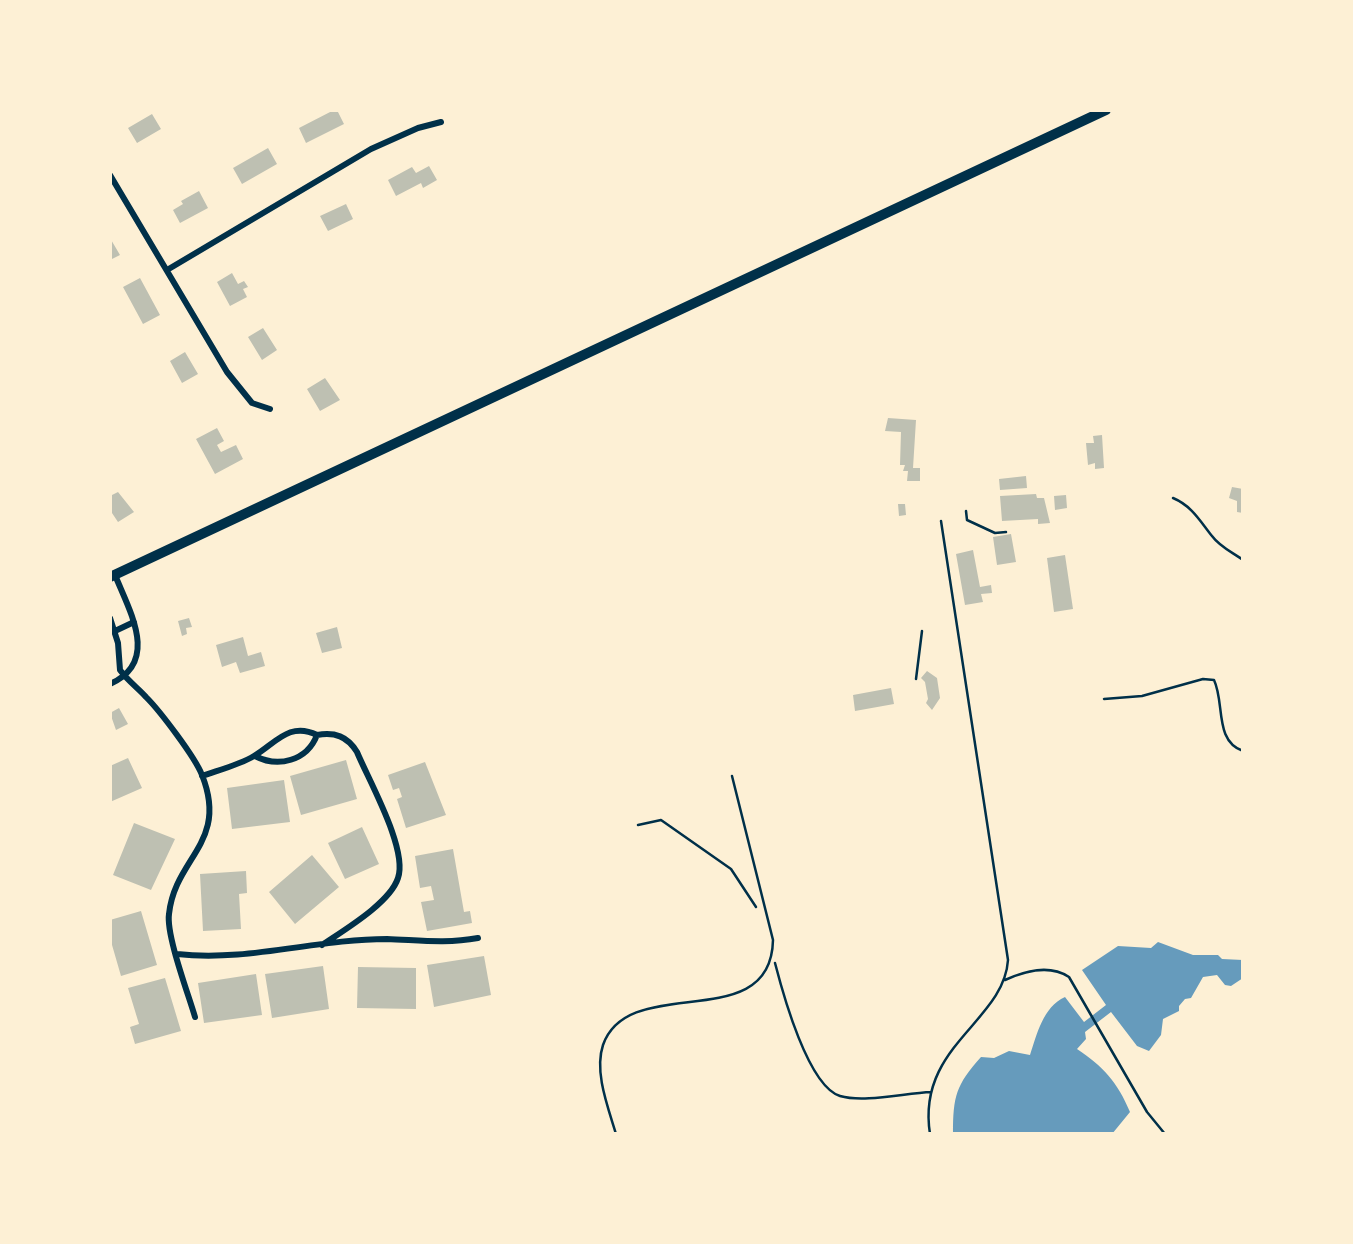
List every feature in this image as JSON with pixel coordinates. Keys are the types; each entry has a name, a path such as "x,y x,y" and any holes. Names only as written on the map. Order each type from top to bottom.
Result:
{"main road":[{"path":"112,576 1106,110"}],"street":[{"path":"167,270 371,149 418,128 441,122"},
{"path":"110,175 242,393 252,403 270,409"},
{"path":"110,684 125,677 136,659 134,622 112,576"},
{"path":"110,618 115,631 118,666 125,677 148,698 202,776 209,801 206,833 198,853 176,886 169,914 195,1017"},
{"path":"115,631 134,622"},
{"path":"202,776 255,756 273,740 292,731 340,735 352,744 400,861 398,878 391,891 356,922 322,944"},
{"path":"255,756 270,763 293,759 310,747 317,735"},
{"path":"177,954 213,958 322,944 388,939 435,943 478,938"}],"lane":[{"path":"616,1134 605,1096 601,1065 603,1046 609,1033 629,1014 715,999 738,992 761,978 773,952 760,881 732,776"}],"path":[{"path":"1173,498 1199,517 1222,546 1243,560"},
{"path":"966,512 967,520 995,533 1006,532"},
{"path":"930,1134 931,1092 947,1056 1005,980 1008,960 941,521"},
{"path":"916,679 922,631"},
{"path":"1104,699 1142,696 1203,679 1214,680 1219,691 1225,737 1234,748 1243,751"},
{"path":"638,825 661,820 731,869 760,917"},
{"path":"773,952 791,1019 813,1070 838,1096 868,1099 931,1092"},
{"path":"1005,980 1039,969 1060,971 1069,976 1147,1112 1165,1134"}],"water":[{"path":"1158,942 1193,955 1218,955 1222,959 1243,960 1243,978 1231,986 1225,985 1217,975 1203,977 1191,998 1185,999 1179,1006 1179,1011 1163,1019 1161,1035 1149,1051 1137,1046 1111,1012 1085,1032 1086,1039 1077,1049 1109,1076 1130,1112 1112,1134 953,1134 955,1100 961,1084 981,1057 994,1058 1009,1051 1030,1055 1046,1014 1065,997 1084,1022 1106,1005 1082,970 1118,946 1151,948"}],"building":[{"path":"337,110 344,124 306,143 299,128"},
{"path":"152,114 161,129 137,143 128,128"},
{"path":"268,148 277,164 242,184 233,168"},
{"path":"429,166 437,180 423,188 421,183 396,196 388,180 412,167 416,173"},
{"path":"199,191 208,208 180,223 173,210 183,204 181,201"},
{"path":"346,204 353,219 328,231 320,216"},
{"path":"110,238 120,255 110,260"},
{"path":"232,273 238,284 244,281 248,287 243,289 247,297 230,306 217,282"},
{"path":"140,278 160,315 143,324 123,287"},
{"path":"263,328 277,350 262,360 248,337"},
{"path":"185,352 198,374 182,383 170,361"},
{"path":"325,378 340,400 320,411 307,389"},
{"path":"888,418 916,420 913,468 920,468 920,481 907,481 908,471 903,471 905,465 900,465 901,432 885,431"},
{"path":"217,428 224,441 217,445 221,452 236,445 243,459 215,474 196,439"},
{"path":"1102,435 1104,468 1095,469 1095,463 1088,465 1086,443 1094,443 1093,436"},
{"path":"1026,476 1027,488 1000,490 999,479"},
{"path":"1232,487 1243,489 1243,513 1237,512 1237,501 1229,498"},
{"path":"118,492 134,512 118,522 110,510 110,496"},
{"path":"1036,494 1037,498 1044,498 1050,523 1038,524 1038,519 1002,521 1000,496"},
{"path":"1066,495 1067,508 1055,510 1054,496"},
{"path":"898,504 905,504 906,515 899,516"},
{"path":"1011,534 1016,562 997,565 993,537"},
{"path":"973,550 980,587 991,585 992,593 981,594 983,602 965,605 956,554"},
{"path":"1065,555 1073,609 1054,612 1047,558"},
{"path":"189,618 192,627 186,628 187,634 182,636 178,621"},
{"path":"337,627 342,648 322,653 316,633"},
{"path":"243,637 248,656 261,652 265,666 240,673 236,662 222,667 216,645"},
{"path":"927,671 937,678 940,698 932,710 926,703 928,699 925,682 921,678"},
{"path":"891,688 894,704 855,711 853,695"},
{"path":"119,708 128,724 116,730 110,713"},
{"path":"128,758 142,788 110,802 110,766"},
{"path":"346,760 357,799 301,815 290,776"},
{"path":"425,762 446,815 406,828 397,799 402,797 399,788 393,790 388,775"},
{"path":"284,780 290,822 232,829 227,788"},
{"path":"134,823 175,839 151,890 113,875"},
{"path":"362,827 379,864 345,879 328,843"},
{"path":"453,849 464,912 470,911 472,923 427,931 421,902 434,900 431,886 420,888 415,856"},
{"path":"312,855 339,887 295,924 269,892"},
{"path":"246,871 247,893 239,894 241,929 203,931 200,874"},
{"path":"141,911 157,965 121,976 110,938 110,920"},
{"path":"484,956 491,995 434,1007 427,965"},
{"path":"323,966 329,1009 272,1018 265,974"},
{"path":"358,967 416,968 416,1009 357,1008"},
{"path":"256,974 262,1015 204,1023 198,983"},
{"path":"165,978 181,1031 135,1044 130,1027 139,1024 128,988"}]}
